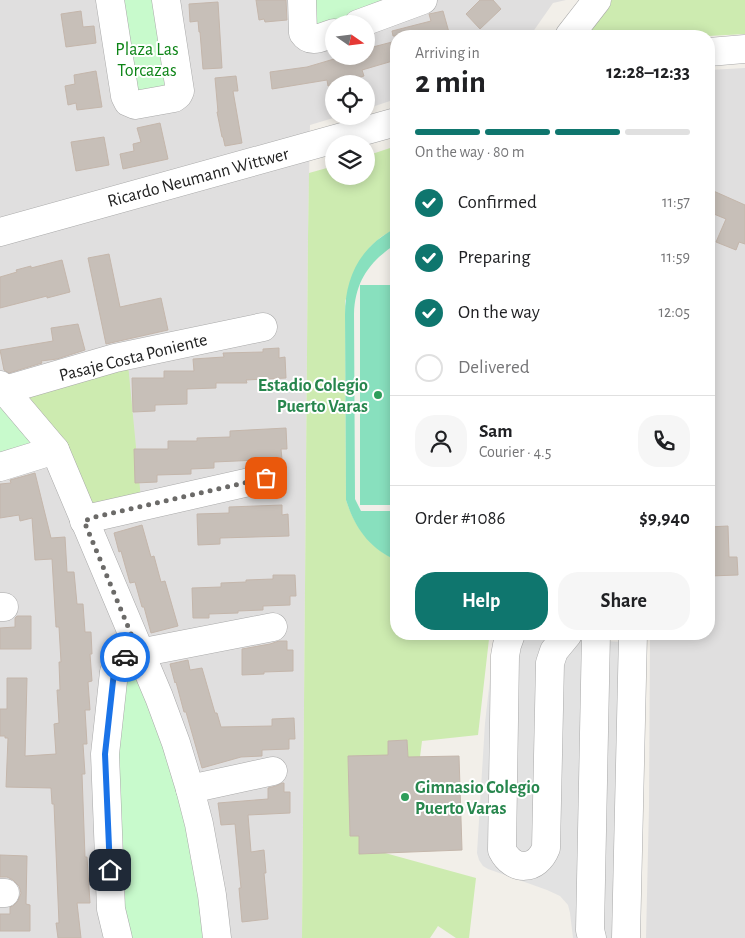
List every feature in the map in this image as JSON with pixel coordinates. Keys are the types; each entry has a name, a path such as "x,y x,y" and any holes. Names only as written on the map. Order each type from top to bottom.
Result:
{"street":[{"path":"110,0 125,96 128,102 135,105 174,98 180,91 166,0"},
{"path":"302,0 303,33 310,40 325,36"},
{"path":"375,18 423,0"},
{"path":"575,30 587,17"},
{"path":"715,52 745,49"},
{"name":"Ricardo Neumann Wittwer","path":"0,232 390,124"},
{"name":"Pasaje Costa Poniente","path":"2,388 115,358 263,327"},
{"path":"2,388 54,450 159,698 190,789 199,824 217,938"},
{"path":"0,467 54,450"},
{"path":"84,521 266,478"},
{"path":"118,938 111,909 105,754 114,672 121,660 128,654 273,627"},
{"path":"509,640 505,656 502,850 510,861 516,865 524,866 538,861 546,848 550,663 554,651 563,640"},
{"path":"592,938 590,930 596,640"},
{"path":"626,938 633,640"},
{"path":"190,789 273,771"}],"shaded area":[{"path":"0,0 566,0 553,3 534,30 390,30 390,101 375,106 375,75 325,75 325,120 310,125 302,938 0,938"},
{"path":"745,68 745,938 646,938 650,640 715,640 715,70"},
{"path":"494,640 586,640 641,643 635,938 573,938 568,905 560,896 483,866 477,853 485,723"}],"green space":[{"name":"Plaza Las Torcazas","path":"115,0 161,0 175,86 128,92"},
{"path":"307,0 403,0 363,15 325,15 325,29 317,32"},
{"path":"612,0 745,0 745,34 715,36 715,30 590,30 595,15"},
{"path":"390,148 390,232 370,247 345,301 346,500 354,519 365,536 378,549 390,557 390,640 489,640 478,735 422,741 420,757 408,757 407,740 388,741 388,755 348,757 350,836 359,836 359,854 385,853 476,878 469,938 456,938 438,926 430,938 302,938 309,173 325,169 325,185 375,185 375,153"},
{"path":"390,232 390,249 379,257 366,273 357,292 355,302 355,499 361,511 390,511 390,557 378,550 364,536 354,520 346,500 345,315 348,287 357,264 364,253"},
{"name":"Estadio Colegio Puerto Varas","path":"360,285 390,285 390,505 360,505"},
{"path":"128,364 141,499 89,513 15,392"},
{"path":"0,399 43,447 0,457"},
{"path":"131,647 187,800 205,938 124,938 110,754"}],"building":[{"path":"256,0 286,0 287,20 265,22 264,19 259,20"},
{"path":"480,0 493,0 501,9 480,29 466,14"},
{"path":"218,2 222,68 203,69 198,21 190,22 189,4"},
{"path":"81,11 83,27 94,26 96,43 66,47 61,14"},
{"path":"443,11 448,30 396,30 431,21 429,14"},
{"path":"390,43 390,62 362,70 364,75 325,75 325,80 272,89 270,72 307,67 325,62 325,65 375,65 375,46"},
{"path":"96,71 102,107 77,110 76,103 68,105 65,86 75,84 74,75"},
{"path":"236,76 238,91 233,91 242,143 225,146 217,112 215,78"},
{"path":"160,123 168,159 123,169 120,154 134,151 133,144 141,142 137,128"},
{"path":"104,137 109,165 76,171 71,142"},
{"path":"715,192 745,205 745,244 739,242 736,250 716,242 726,219 715,214"},
{"path":"109,254 120,307 161,298 168,330 106,344 88,258"},
{"path":"62,260 70,292 0,308 0,277 17,272 16,270"},
{"path":"78,324 85,350 57,359 41,361 42,363 9,373 4,370 0,350 53,341 51,328"},
{"path":"279,348 279,358 285,357 286,378 246,380 247,383 216,383 216,388 187,389 187,404 155,405 155,411 133,412 132,378 164,378 164,371 194,371 193,359 224,357 223,353 263,352 263,349"},
{"path":"286,428 287,449 281,449 282,459 214,462 214,468 191,469 191,474 157,475 157,482 135,483 134,449 168,449 168,441 197,441 197,438 230,437 230,431"},
{"path":"35,473 51,538 65,537 67,572 74,572 77,604 83,604 85,632 91,632 92,681 88,682 90,710 85,710 87,744 83,744 85,774 82,774 85,857 87,857 90,903 77,903 81,938 58,938 56,923 59,923 54,804 52,804 51,788 6,787 8,738 0,736 0,709 7,709 7,678 27,678 25,756 56,754 54,724 59,723 57,690 60,690 59,662 61,662 59,627 56,627 52,559 35,560 32,518 20,521 19,515 0,518 0,484 11,483 10,480"},
{"path":"282,505 282,515 288,514 289,536 220,538 220,544 198,545 197,514 229,513 229,507"},
{"path":"142,525 151,557 154,556 161,582 165,581 178,626 151,633 135,582 130,583 114,533"},
{"path":"728,526 729,557 737,557 738,575 715,576 715,527"},
{"path":"273,575 295,575 296,596 290,596 290,605 263,606 263,610 209,614 209,618 193,618 192,588 221,587 221,583 273,579"},
{"path":"17,616 31,616 31,649 0,649 0,628 15,627 15,618"},
{"path":"287,641 287,650 293,650 293,671 242,675 242,649"},
{"path":"188,660 190,670 202,668 221,727 272,726 272,719 294,718 295,739 289,739 289,749 262,750 262,756 241,757 202,768 170,664"},
{"name":"Gimnasio Colegio Puerto Varas","path":"407,740 408,757 459,756 462,850 359,854 359,836 350,836 348,756 388,755 388,741"},
{"path":"284,783 284,792 290,792 290,813 248,815 251,852 264,850 268,919 242,922 235,824 221,825 218,803 268,799 268,788"},
{"path":"0,855 27,856 26,904 30,905 30,931 0,931 0,914 10,914 10,907 18,901 21,893 19,886 13,880 7,877 0,877"}],"way so far":[{"path":"125,657 128,654 139,653 84,521 266,478"}],"place":[{"name":"Estadio Colegio Puerto Varas","path":"378,395"},
{"name":"Gimnasio Colegio Puerto Varas","path":"405,797"}],"route":[{"path":"110,870 105,754 114,672 125,657"}]}
